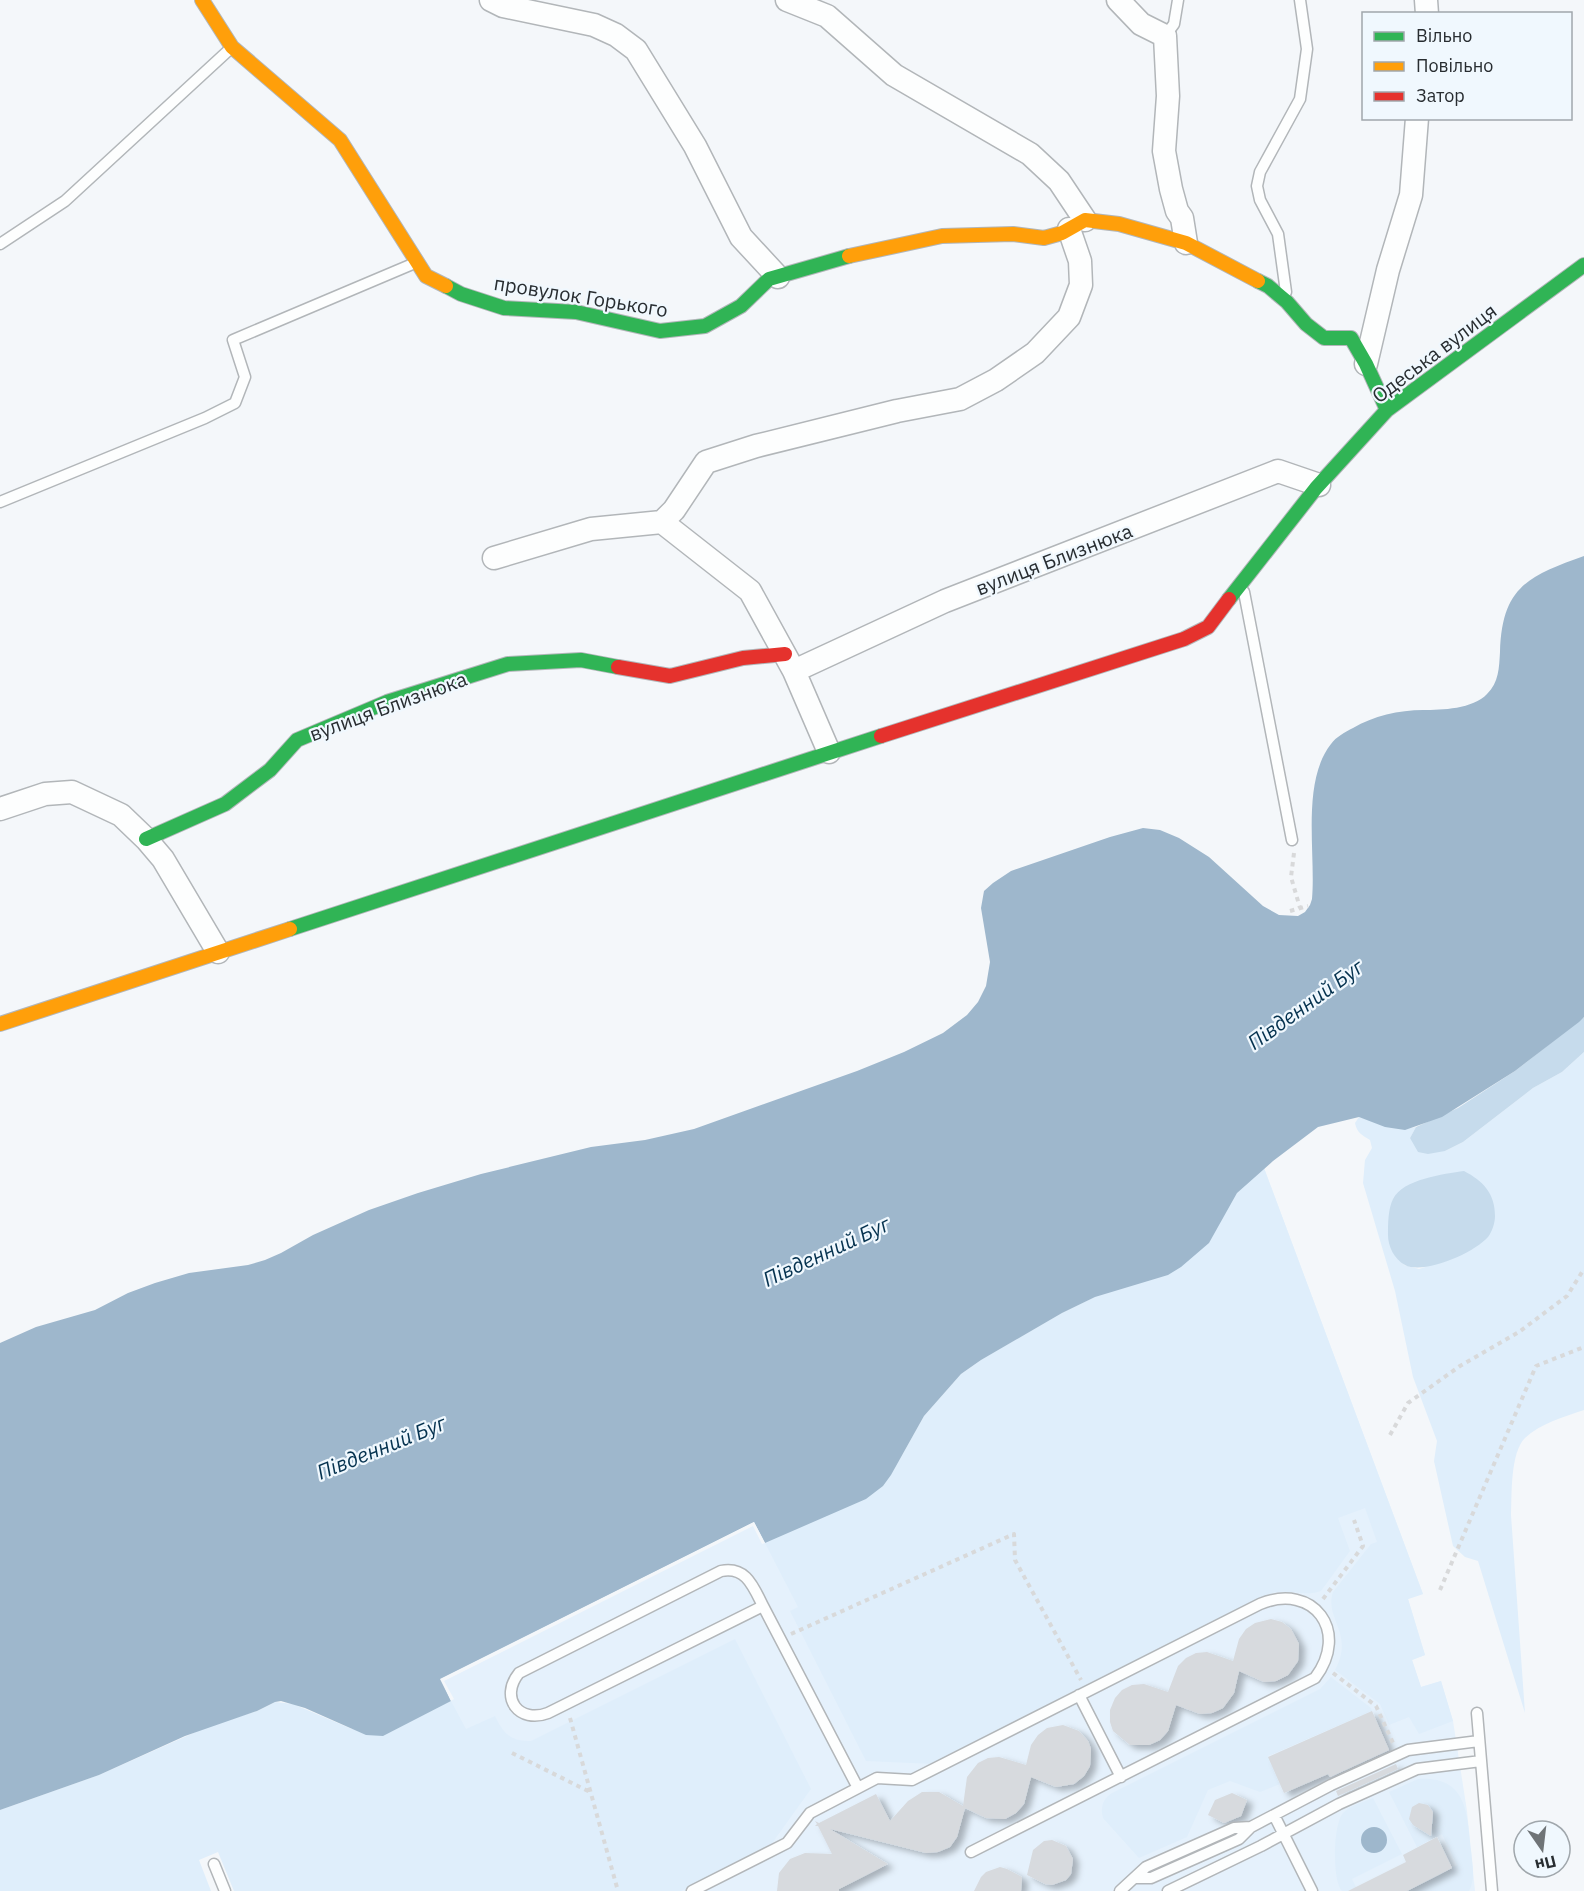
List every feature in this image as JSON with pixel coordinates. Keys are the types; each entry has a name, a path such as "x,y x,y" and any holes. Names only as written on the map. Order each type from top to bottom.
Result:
{"street":[{"name":"провулок Горького","path":"202,0 232,47 340,140 426,276 452,290 504,308 576,312 660,331 705,326 741,306 769,279 864,252 942,236 1013,234 1044,238 1077,225 1119,224 1186,243 1268,286 1287,302 1306,324 1324,338 1351,338 1387,410"},
{"path":"491,0 503,6 594,25 616,35 636,50 695,146 741,237 778,276"},
{"path":"494,558 591,529 662,522 674,510 706,462 756,446 864,419 960,399 996,381 1035,353 1069,317 1081,285 1080,261 1077,225 1059,181 1030,154 1004,141 894,75 827,16 787,0"},
{"path":"1118,0 1141,24 1165,36 1168,96 1164,151 1170,189 1177,211 1182,218 1186,243"},
{"path":"1366,364 1388,270 1411,195 1417,120"},
{"name":"Одеська вулиця","path":"0,1024 829,752 1184,639 1208,627 1319,485 1360,437 1387,410 1584,265"},
{"name":"вулиця Близнюка","path":"146,839 225,804 270,770 297,740 387,702 508,664 581,660 670,676 743,658 790,662 1278,471 1319,485"},
{"path":"662,522 750,591 790,662 829,752"},
{"path":"0,809 45,794 72,792 121,815 163,859 218,952"}],"lane":[{"path":"1165,36 1174,24 1178,0"},
{"path":"1287,302 1278,234 1260,200 1257,186 1260,172 1300,99 1307,49 1300,0"},
{"path":"0,244 65,201 232,47"},
{"path":"0,502 205,418 235,403 245,378 232,340 418,262"},
{"path":"1242,583 1292,840"},
{"path":"763,1605 540,1716 524,1714 513,1703 511,1687 519,1673 728,1569 744,1574 749,1579 763,1605 781,1639 858,1788"},
{"path":"692,1891 786,1843 810,1813 877,1778 912,1780 1274,1598 1289,1597 1303,1601 1316,1609 1325,1620 1330,1634 1330,1650 1324,1666 1315,1678 971,1852"},
{"path":"1083,1693 1120,1777"},
{"path":"1477,1713 1492,1891"},
{"path":"1120,1891 1148,1872 1251,1827 1331,1785 1408,1750 1479,1741"},
{"path":"1170,1890 1339,1804 1417,1769 1481,1761"},
{"path":"1274,1815 1312,1891"},
{"path":"214,1864 225,1891"}],"path":[{"path":"1292,840 1294,852 1291,877 1300,908"},
{"path":"1290,911 1308,906"},
{"path":"1390,1435 1408,1403 1460,1366 1519,1332 1567,1296 1584,1269"},
{"path":"1440,1590 1536,1366 1584,1347"},
{"path":"1316,1609 1363,1546 1354,1521"},
{"path":"781,1639 1014,1534 1015,1560 1083,1693"},
{"path":"1324,1666 1376,1706 1398,1755"},
{"path":"566,1704 618,1891"},
{"path":"512,1753 591,1792"}],"shaded area":[{"path":"1584,1017 1584,1052 1562,1072 1533,1088 1463,1142 1445,1151 1428,1154 1418,1152 1410,1138 1416,1127 1458,1108 1515,1071"},
{"path":"1584,1052 1584,1410 1553,1421 1531,1433 1520,1445 1514,1464 1511,1515 1525,1713 1478,1561 1465,1557 1453,1546 1434,1461 1437,1441 1413,1377 1395,1291 1363,1183 1365,1160 1372,1148 1370,1140 1362,1135 1355,1123 1359,1117 1394,1127 1416,1127 1410,1138 1445,1151 1463,1142 1533,1088 1562,1072","holes":["1394,1197 1456,1257 1419,1269 1404,1265 1389,1220"]},
{"path":"1264,1168 1423,1594 1408,1599 1425,1655 1412,1660 1421,1687 1441,1681 1453,1721 1467,1811 1475,1891 326,1891 352,1729 440,1679 754,1522 866,1499 981,1360 1062,1313 1095,1297"},
{"path":"1264,1168 1423,1594 1408,1599 1425,1655 1412,1660 1421,1687 1441,1681 1453,1721 1419,1734 1409,1717 1389,1725 1380,1704 1335,1670 1342,1646 1332,1610 1333,1592 1371,1544 1377,1542 1365,1508 1338,1518 1350,1551 1321,1591 1272,1593 934,1764 866,1761 790,1611 798,1607 765,1543 866,1499 883,1486 924,1416 961,1374 981,1360 1062,1313 1095,1297 1168,1275 1209,1243 1237,1193"},
{"path":"1464,1171 1487,1189 1493,1201 1495,1219 1489,1235 1472,1250 1448,1261 1424,1267 1405,1265 1395,1256 1388,1239 1390,1207 1393,1199 1398,1192 1415,1182"},
{"path":"735,1639 811,1789 770,1846 681,1891 234,1891 218,1852 199,1860 211,1891 0,1891 0,1810 99,1775 207,1727 257,1711 275,1702 293,1704 352,1729 383,1736 451,1701 466,1729 495,1716 508,1735 518,1740 531,1741"},
{"path":"1331,1677 1372,1711 1268,1756 1280,1784 1260,1792 1230,1781 1208,1790 1187,1837 1139,1858 1103,1818 1103,1804 1112,1793 1320,1689"},
{"path":"1418,1779 1446,1783 1461,1799 1468,1822 1473,1866 1469,1891 1407,1891 1457,1865 1442,1834 1417,1847 1389,1792"},
{"path":"1373,1798 1402,1854 1352,1879 1358,1891 1342,1891 1335,1865 1337,1828 1340,1819 1343,1813 1350,1808"}],"water":[{"name":"Південний Буг","path":"1584,556 1584,1017 1579,1022 1515,1071 1442,1117 1405,1130 1385,1127 1359,1117 1318,1127 1273,1161 1237,1193 1209,1243 1181,1267 1168,1275 1095,1297 1062,1313 961,1374 924,1416 883,1486 866,1499 765,1543 754,1522 441,1679 451,1701 383,1736 366,1735 305,1708 281,1701 275,1702 257,1711 185,1736 99,1775 0,1810 0,1343 36,1327 95,1310 128,1293 155,1283 189,1273 248,1265 265,1260 369,1210 418,1193 481,1174 591,1147 645,1140 694,1129 904,1052 943,1033 967,1015 978,1002 986,986 990,962 981,908 984,891 1011,871 1110,837 1143,828 1160,830 1179,838 1209,857 1263,906 1279,915 1298,916 1305,912 1312,899 1313,798 1322,760 1331,744 1347,731 1386,714 1457,708 1481,699 1496,680 1502,630 1506,612 1513,598 1533,578"},
{"path":"1374,1827 1383,1831 1387,1840 1383,1849 1374,1853 1365,1849 1361,1840 1365,1831"}],"pier":[{"path":"754,1522 765,1543 762,1544 753,1526 444,1681 454,1699 451,1701 440,1679"}],"building":[{"path":"1271,1619 1282,1622 1291,1629 1299,1644 1298,1661 1288,1675 1276,1681 1264,1682 1239,1671 1234,1693 1223,1708 1212,1713 1200,1714 1176,1705 1168,1731 1160,1740 1149,1745 1130,1745 1113,1731 1110,1710 1115,1698 1122,1690 1132,1685 1144,1684 1168,1692 1178,1666 1186,1658 1196,1653 1207,1652 1233,1661 1239,1639 1246,1629 1255,1623"},
{"path":"1372,1711 1389,1750 1330,1777 1328,1774 1284,1793 1268,1757"},
{"path":"1063,1725 1079,1731 1088,1741 1091,1749 1090,1766 1084,1776 1074,1784 1056,1787 1031,1777 1024,1804 1016,1813 1005,1819 986,1818 965,1808 957,1837 950,1847 938,1852 926,1853 830,1829 888,1864 839,1891 777,1891 779,1873 790,1859 805,1853 832,1854 818,1826 815,1826 817,1824 815,1821 819,1823 876,1794 890,1821 908,1801 922,1792 939,1792 963,1806 967,1777 978,1763 988,1758 999,1757 1026,1765 1031,1745 1038,1735 1047,1728"},
{"path":"1396,1764 1398,1769 1338,1796 1336,1791"},
{"path":"1232,1793 1247,1800 1241,1816 1224,1823 1208,1815 1215,1800"},
{"path":"1419,1803 1428,1805 1433,1812 1431,1836 1413,1825 1409,1819 1412,1807"},
{"path":"1437,1837 1452,1868 1407,1891 1348,1891 1406,1862 1403,1855"},
{"path":"1052,1840 1066,1846 1073,1859 1071,1874 1066,1880 1052,1885 1027,1875 1033,1850 1044,1841"},
{"path":"1000,1867 1022,1877 1021,1891 974,1891 986,1872"}],"traffic: fast":[{"path":"446,286 461,294 504,308 576,312 660,331 705,326 741,306 769,279 849,256"},
{"path":"1229,599 1316,488 1387,410 1584,265"},
{"path":"1258,281 1268,286 1287,302 1306,324 1324,338 1351,338 1387,410"},
{"path":"146,839 225,804 270,770 297,740 387,702 508,664 581,660 618,667"},
{"path":"290,929 881,736"}],"traffic: slow":[{"path":"202,0 232,47 340,140 426,276 446,286"},
{"path":"849,256 942,236 1013,234 1044,238 1062,233 1085,220 1119,224 1186,243 1258,281"},
{"path":"0,1024 290,929"}],"traffic: jam":[{"path":"881,736 1184,639 1208,627 1229,599"},
{"path":"618,667 670,676 743,658 785,654"}]}
